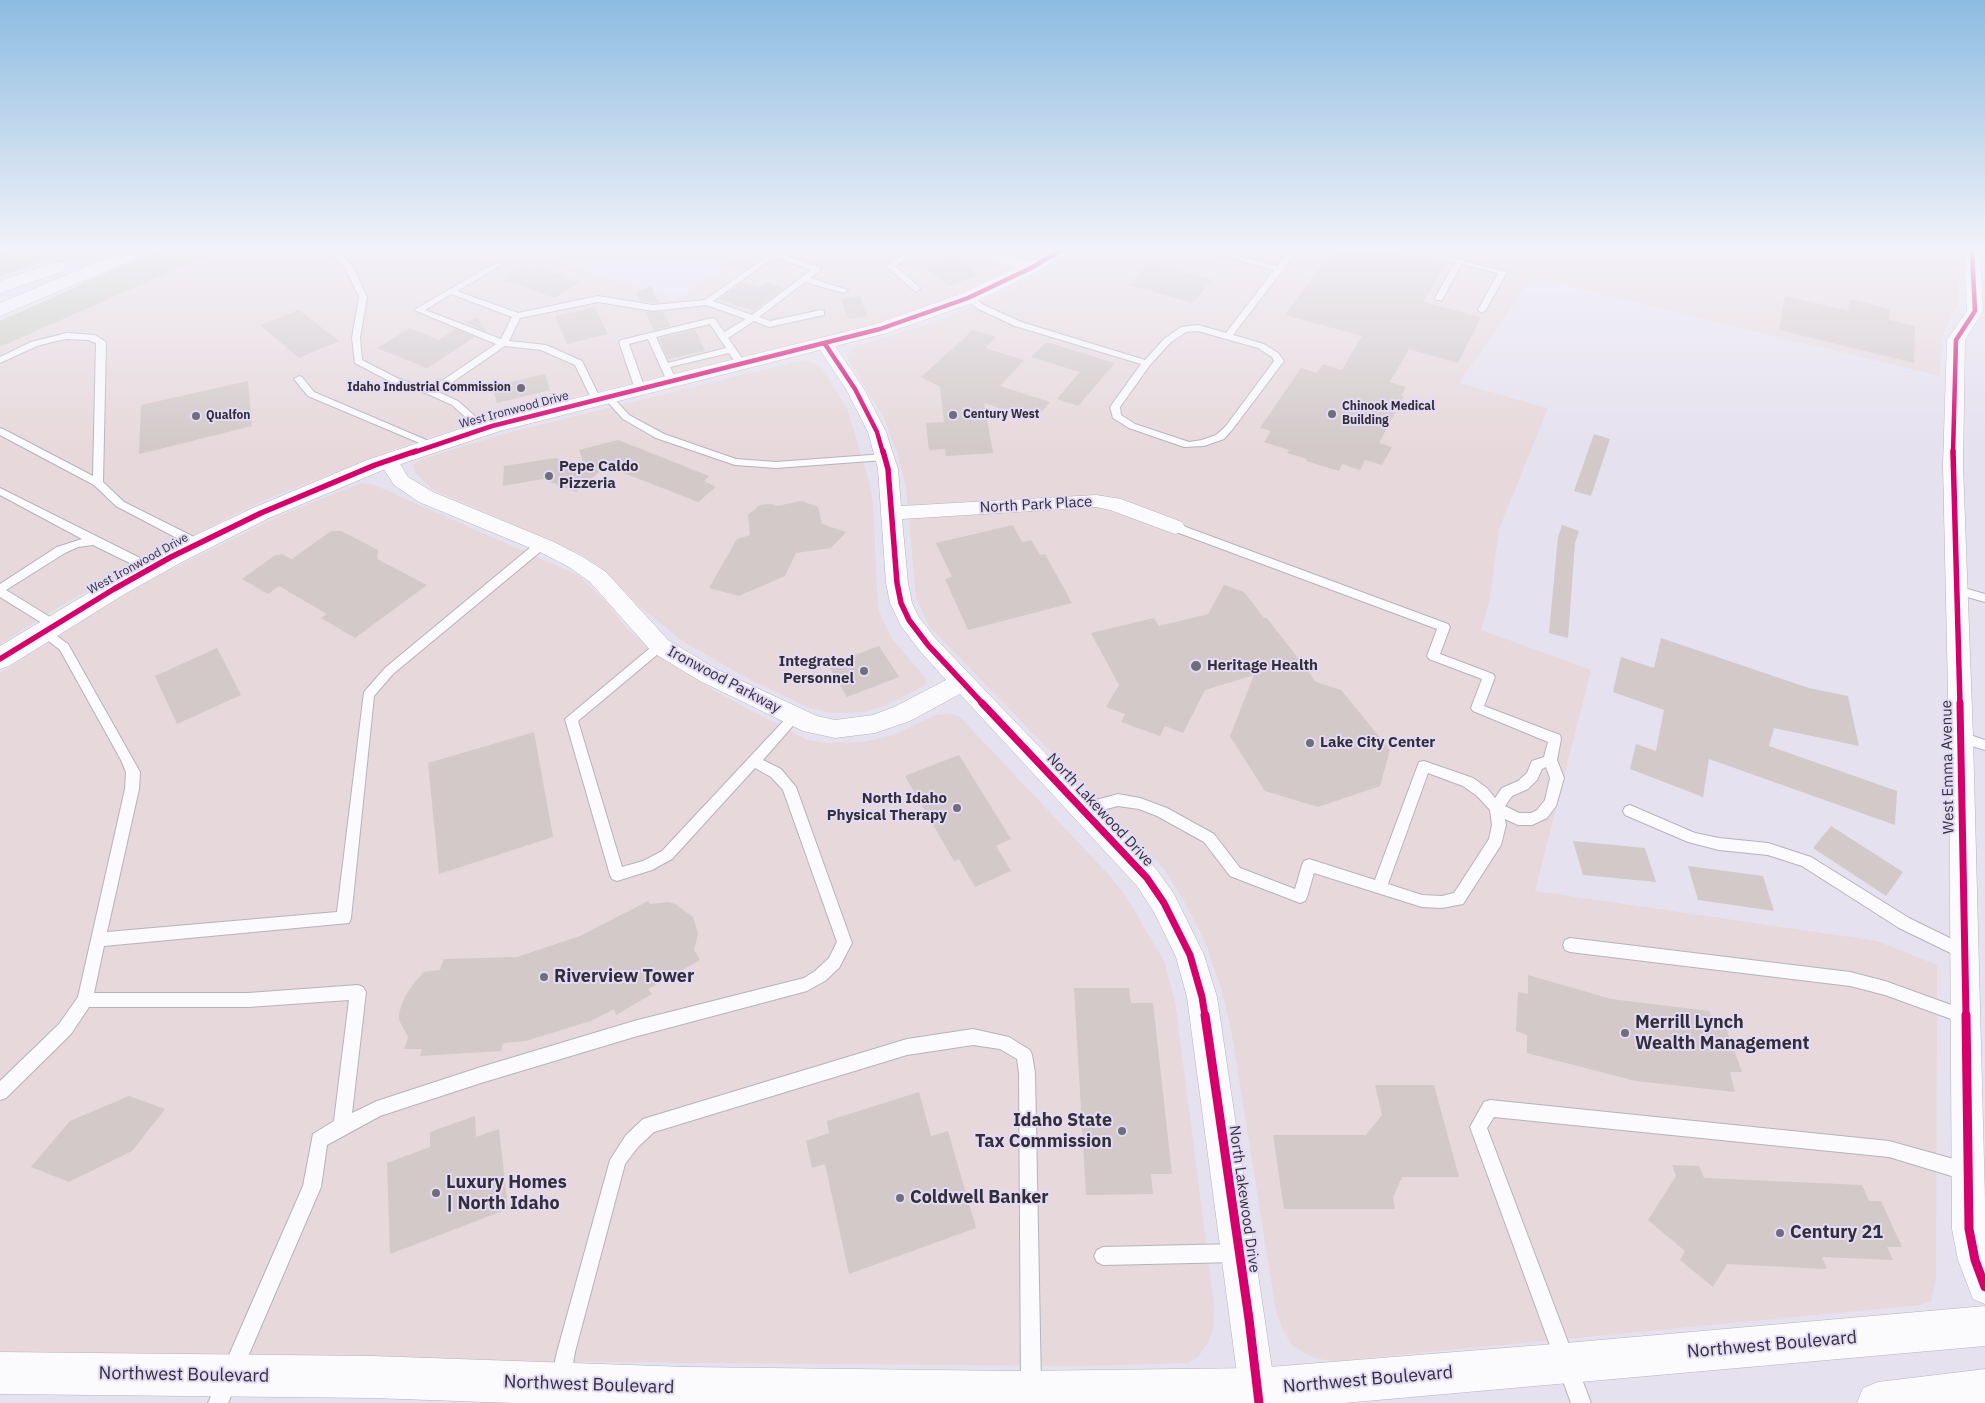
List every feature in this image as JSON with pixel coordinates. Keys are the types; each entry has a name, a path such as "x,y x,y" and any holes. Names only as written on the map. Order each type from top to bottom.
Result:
{"main road":[{"name":"West Ironwood Drive","path":"0,659 150,568 261,513 388,460 484,429 640,389 668,373 736,357 825,344 880,329 918,315"},
{"name":"Northwest Boulevard","path":"0,1373 224,1389 558,1393 686,1388 1031,1391 1258,1396 1566,1364 1985,1326"},
{"path":"1878,1403 1985,1390"}],"street":[{"name":"West Emma Avenue","path":"1972,315 1956,340 1953,465 1961,737 1963,952 1974,1169 1969,1229 1974,1260 1985,1287"},
{"name":"North Lakewood Drive","path":"825,344 855,389 877,432 888,469 897,584 901,603 909,620 928,645 962,682 1083,808 1147,878 1164,903 1190,955 1202,997 1258,1396"},
{"name":"Ironwood Parkway","path":"388,460 401,481 426,496 542,544 576,562 598,577 660,646 708,675 812,724 835,729 875,724 902,714 962,682"},
{"name":"North Park Place","path":"892,513 1096,501 1114,504 1175,527"}],"lane":[{"path":"360,315 356,338 358,361 396,381 431,392 455,403 484,429"},
{"path":"432,315 503,343 543,347 579,363 602,398 626,417 660,436 735,462 776,465 884,457"},
{"path":"746,315 769,324 813,315"},
{"path":"722,337 756,315"},
{"path":"999,315 1018,324 1147,363"},
{"path":"1228,336 1243,315"},
{"path":"431,392 503,343 517,316"},
{"path":"640,389 624,342 712,321 736,357"},
{"path":"1198,328 1261,346 1275,355 1279,361 1229,428 1220,436 1204,443 1188,445 1132,426 1116,416 1115,407 1147,363 1167,341 1184,329 1198,328"},
{"path":"0,360 34,344 55,338 67,336 88,337 95,338 101,342 98,483"},
{"path":"651,336 668,373"},
{"path":"299,380 311,394 433,445"},
{"path":"0,431 98,483 120,504 198,544"},
{"path":"0,491 94,541 150,568"},
{"path":"1175,527 1444,627 1433,656 1489,677 1477,708 1555,739 1550,760 1557,778 1551,802 1542,814 1532,820 1518,819 1496,808 1482,792 1468,782 1424,766 1380,887"},
{"path":"0,1092 65,1029 85,1000 132,789 133,772 64,647 49,628 0,590 61,550 76,544 94,541"},
{"path":"98,940 344,918 368,695 389,671 542,544"},
{"path":"1957,590 1985,598"},
{"path":"660,646 571,719 617,875 647,866 667,855 794,716"},
{"path":"1961,737 1985,746"},
{"path":"1083,808 1118,800 1140,804 1162,812 1209,838 1235,872 1300,897 1309,865 1422,901 1442,902 1458,899 1496,841 1499,825 1496,808 1506,792 1523,785 1532,776 1537,765 1550,760"},
{"path":"224,1389 312,1187 319,1140 342,1126 377,1109 481,1075 634,1029 807,984 820,976 834,962 845,943 789,787 776,773 753,761"},
{"path":"1630,810 1693,838 1719,844 1768,849 1806,861 1904,923 1963,952"},
{"path":"1570,945 1850,979 1885,988 1965,1017"},
{"path":"85,1000 248,1000 358,992 342,1126"},
{"path":"558,1393 566,1352 618,1160 632,1141 649,1126 907,1047 973,1037 1003,1042 1024,1056 1027,1073 1031,1391"},
{"path":"1581,1403 1478,1127 1490,1108 1889,1149 1974,1169"},
{"path":"1103,1256 1239,1253"}],"shaded area":[{"path":"12,315 71,315 0,347 0,321"},
{"path":"71,315 897,315 819,339 544,404 400,447 272,497 224,520 117,574 0,644 0,347"},
{"path":"953,315 1506,315 1459,383 1548,408 1499,529 1490,598 1481,630 1591,670 1535,891 1877,941 1937,965 1936,1278 1931,1301 1920,1305 1335,1361 1318,1359 1305,1354 1291,1344 1282,1328 1276,1311 1231,1029 1221,988 1205,942 1184,901 1164,869 929,626 916,598 906,487 896,449 884,418 847,358 847,354 856,346"},
{"path":"1691,315 1952,315 1944,331 1941,343 1940,376"},
{"path":"808,361 816,364 823,370 847,408 868,478 873,504 878,609 893,640 924,676 926,682 924,686 887,705 864,712 830,713 807,707 751,680 685,643 643,609 596,564 580,554 432,489 416,474 414,469 413,465 422,459 514,431 795,362"},
{"path":"361,483 374,485 578,575 606,602 629,631 677,668 720,694 808,740 825,743 863,742 894,735 935,715 952,714 960,717 1109,875 1125,895 1164,961 1175,1001 1214,1305 1213,1330 1209,1341 1198,1357 1188,1363 1078,1366 593,1362 328,1364 0,1354 0,673 100,609 156,577 283,514"}],"building":[{"path":"285,315 306,315 339,341 299,358 260,325"},
{"path":"599,315 608,334 567,344 555,316"},
{"path":"647,315 665,315 671,326 654,330"},
{"path":"847,315 867,316 848,319"},
{"name":"Chinook Medical Building","path":"1287,315 1481,317 1458,363 1409,349 1390,382 1406,387 1401,396 1404,396 1379,443 1392,447 1382,465 1365,460 1360,470 1342,464 1339,471 1306,461 1307,459 1287,453 1289,450 1264,442 1271,431 1260,428 1301,368 1317,373 1323,364 1342,370 1362,336"},
{"path":"1782,315 1889,315 1889,320 1915,326 1914,363 1779,330"},
{"path":"477,317 486,331 466,323"},
{"path":"410,328 439,340 456,329 475,337 427,368 377,348"},
{"path":"695,330 705,351 668,359 659,338"},
{"path":"973,330 996,337 985,348 1024,360 1000,386 1050,402 1035,420 984,403 993,453 946,456 945,449 929,450 926,423 944,422 940,387 921,377"},
{"path":"1046,342 1115,363 1078,406 1057,399 1080,372 1031,357"},
{"name":"Idaho Industrial Commission","path":"545,374 550,390 497,403 492,386"},
{"name":"Qualfon","path":"248,381 252,426 139,454 141,405"},
{"path":"1594,434 1610,439 1591,496 1574,491"},
{"path":"618,440 709,476 704,481 716,487 698,502 606,466 576,492 543,479 503,486 504,466 556,458 586,469 579,450"},
{"path":"802,501 818,507 822,524 846,532 831,548 796,553 785,576 739,596 709,588 737,539 750,535 748,515 760,505 771,504 777,506"},
{"path":"1013,525 1022,542 1031,540 1040,555 1045,554 1072,603 968,630 945,579 952,577 936,543"},
{"path":"1562,525 1579,531 1575,543 1568,638 1549,633 1558,537"},
{"path":"331,531 341,531 378,550 377,559 427,585 355,638 321,618 327,614 279,586 268,594 242,579 274,556 282,554 292,559"},
{"path":"1224,585 1244,592 1264,618 1267,618 1316,682 1341,690 1390,750 1380,786 1318,807 1265,791 1230,736 1254,675 1205,690 1183,733 1165,726 1160,736 1121,722 1125,714 1106,707 1119,685 1091,633 1154,618 1159,626 1208,614"},
{"path":"1661,638 1809,688 1848,696 1859,746 1774,728 1769,746 1897,791 1895,825 1709,759 1703,797 1630,769 1636,744 1656,751 1664,710 1613,692 1621,657 1654,668"},
{"name":"Integrated Personnel","path":"879,646 899,677 847,697 828,665"},
{"path":"217,648 241,695 177,724 155,676"},
{"path":"534,732 553,837 439,874 428,763"},
{"name":"North Idaho Physical Therapy","path":"959,755 1011,839 996,846 1011,871 975,887 959,859 954,861 905,776"},
{"path":"1831,826 1903,872 1886,896 1813,848"},
{"path":"1573,841 1645,848 1656,882 1583,875"},
{"path":"1688,866 1763,876 1774,911 1698,900"},
{"name":"Riverview Tower","path":"648,901 650,904 668,902 675,904 693,917 698,934 694,950 700,960 648,989 652,994 616,1015 614,1009 591,1021 525,1041 503,1043 501,1051 420,1056 422,1049 404,1049 408,1037 399,1020 399,1013 405,996 424,972 440,970 444,959 517,957 580,936"},
{"name":"Merrill Lynch Wealth Management","path":"1528,975 1611,999 1709,1011 1715,1027 1726,1028 1742,1072 1730,1072 1735,1092 1636,1081 1527,1053 1527,1035 1516,1031 1518,992 1528,994"},
{"path":"1074,988 1129,988 1131,1003 1153,1003 1172,1174 1151,1174 1153,1194 1086,1195"},
{"path":"1375,1085 1434,1085 1459,1177 1402,1177 1393,1197 1395,1209 1284,1209 1273,1135 1366,1135 1382,1115"},
{"name":"Coldwell Banker","path":"919,1092 931,1136 948,1131 976,1228 849,1274 825,1164 812,1168 806,1141 829,1133 827,1121"},
{"path":"129,1096 165,1109 132,1151 69,1182 31,1167 70,1121"},
{"path":"475,1116 476,1137 499,1129 508,1209 390,1254 387,1163 430,1147 430,1132"},
{"name":"Century 21","path":"1672,1165 1699,1166 1704,1178 1862,1185 1869,1201 1881,1201 1902,1247 1887,1247 1893,1260 1822,1257 1827,1269 1727,1264 1713,1287 1680,1260 1685,1251 1648,1220 1676,1176"}],"cycle path":[{"path":"0,659 114,589 171,557 261,513 375,465 492,426 880,329 918,315"},
{"path":"1972,315 1956,340 1953,465 1961,737 1969,1229 1975,1260 1985,1287"},
{"path":"825,344 855,389 877,432 888,469 897,583 901,603 909,620 928,645 1147,878 1164,903 1190,955 1202,997 1249,1319 1259,1403"}],"place":[{"name":"Idaho Industrial Commission","path":"521,388"},
{"name":"Chinook Medical Building","path":"1332,414"},
{"name":"Century West","path":"953,415"},
{"name":"Qualfon","path":"196,416"},
{"name":"Pepe Caldo Pizzeria","path":"549,476"},
{"name":"Heritage Health","path":"1196,666"},
{"name":"Integrated Personnel","path":"864,671"},
{"name":"Lake City Center","path":"1310,743"},
{"name":"North Idaho Physical Therapy","path":"957,808"},
{"name":"Riverview Tower","path":"544,977"},
{"name":"Merrill Lynch Wealth Management","path":"1625,1033"},
{"name":"Idaho State Tax Commission","path":"1122,1131"},
{"name":"Luxury Homes | North Idaho","path":"436,1193"},
{"name":"Coldwell Banker","path":"900,1198"},
{"name":"Century 21","path":"1780,1233"}]}
